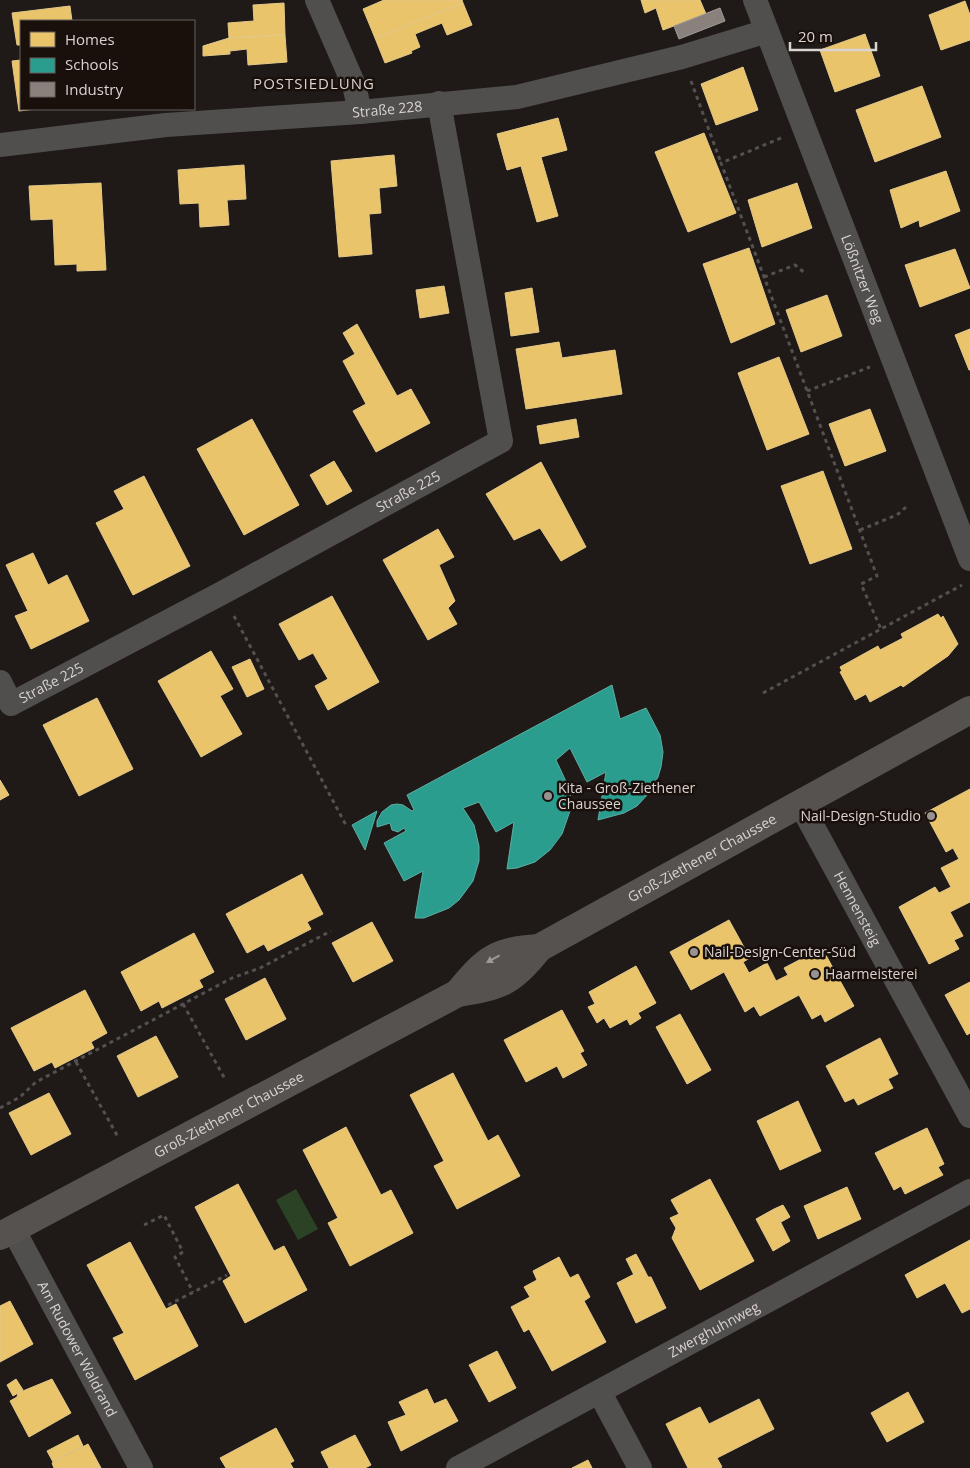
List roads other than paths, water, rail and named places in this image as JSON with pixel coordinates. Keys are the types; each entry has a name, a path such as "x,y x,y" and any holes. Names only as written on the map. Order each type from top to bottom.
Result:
{"street":[{"path":"317,0 354,85 360,112"},
{"name":"Lößnitzer Weg","path":"755,0 970,558"},
{"name":"Straße 228","path":"0,146 166,125 360,112 518,97 682,57 766,31"},
{"name":"Straße 225","path":"0,682 11,704 222,593 501,441 439,103"},
{"name":"Groß-Ziethener Chaussee","path":"6,1233 458,992 492,987 521,971 539,948 970,710"},
{"name":"Hennensteig","path":"801,805 970,1116"},
{"name":"Zwerghuhnweg","path":"458,1468 600,1393 970,1191"},
{"name":"Am Rudower Waldrand","path":"6,1233 141,1468"},
{"path":"600,1393 640,1468"}],"place":[{"name":"Kita - Groß-Ziethener Chaussee","path":"548,796"},
{"name":"Nail-Design-Studio","path":"931,816"},
{"name":"Nail-Design-Center-Süd","path":"694,952"},
{"name":"Haarmeisterei","path":"815,974"}],"district":[{"name":"POSTSIEDLUNG","path":"314,84"}]}
